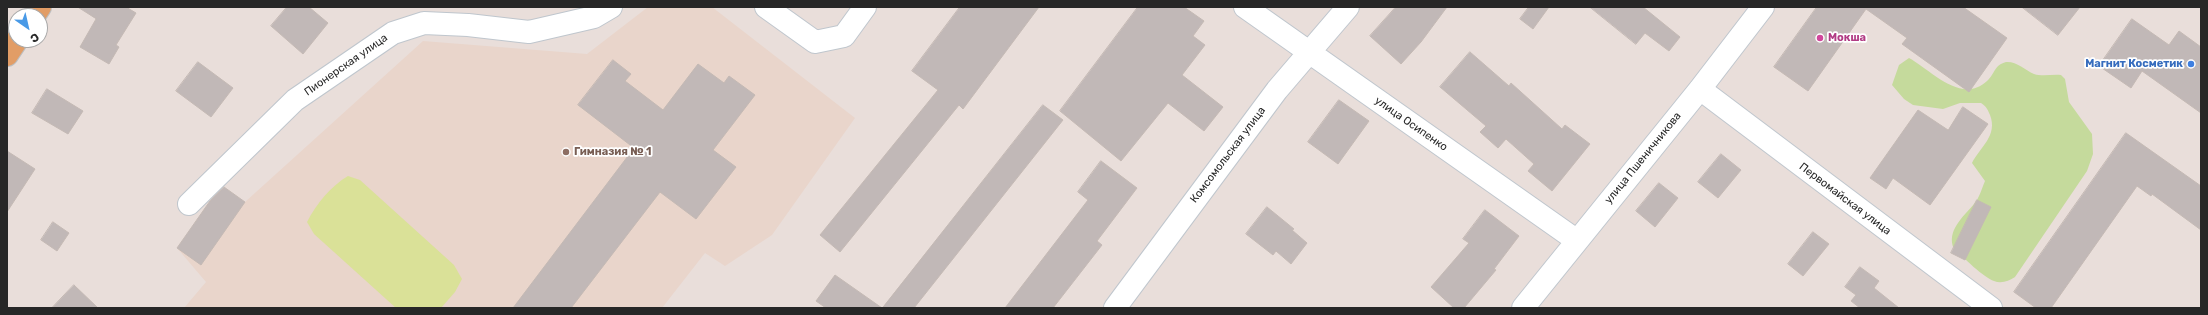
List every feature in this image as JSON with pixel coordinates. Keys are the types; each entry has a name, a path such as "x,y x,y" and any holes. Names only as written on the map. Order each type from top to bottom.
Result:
{"street":[{"name":"Пионерская улица","path":"188,204 295,100 393,33 424,23 468,24 529,32 594,17 611,7"},
{"path":"766,7 815,42 844,36 865,7"},
{"name":"улица Осипенко","path":"1245,7 1576,240"},
{"name":"Комсомольская улица","path":"1115,308 1277,90 1348,7"},
{"name":"улица Пшеничникова","path":"1523,308 1576,240 1700,89 1763,7"},
{"name":"Первомайская улица","path":"1700,89 1991,308"}],"shaded area":[{"name":"Гимназия № 1","path":"648,7 712,7 855,118 772,235 725,266 705,253 662,308 184,308 206,282 177,248 221,185 245,202 423,41 587,54"}],"green space":[{"path":"1909,58 1946,83 1967,89 1977,87 1987,81 1999,65 2006,62 2017,64 2037,75 2061,75 2065,79 2069,102 2092,134 2093,154 2087,171 2015,277 2010,280 1999,282 1985,276 1954,249 1952,242 1954,230 1961,219 1976,202 1985,181 1972,163 1990,135 1992,122 1990,115 1986,107 1981,103 1960,103 1943,109 1913,105 1904,99 1892,85 1899,65"},
{"path":"348,176 360,180 454,265 462,279 455,292 441,308 396,308 314,234 307,222 311,215 319,202 330,190"}],"building":[{"path":"78,7 126,7 136,13 116,45 119,47 109,64 80,47 96,19"},
{"path":"287,7 309,7 328,23 303,54 271,26"},
{"path":"960,7 1039,7 963,109 959,105 840,252 820,235 938,90 912,71"},
{"path":"1138,7 1184,7 1204,21 1193,36 1205,45 1182,75 1223,107 1204,131 1168,103 1121,161 1060,111"},
{"path":"1396,7 1447,7 1421,42 1401,64 1370,36"},
{"path":"1529,7 1549,7 1533,29 1520,19"},
{"path":"1590,7 1643,7 1680,37 1669,51 1645,33 1636,44"},
{"path":"1817,7 1963,7 2007,38 1969,92 1902,44 1907,38 1866,9 1808,91 1774,67"},
{"path":"2022,7 2080,7 2058,35"},
{"path":"2132,19 2169,45 2179,31 2201,47 2201,113 2142,71 2131,88 2099,66"},
{"path":"1470,52 1509,86 1511,83 1562,129 1565,125 1590,144 1552,191 1528,171 1534,164 1506,139 1498,148 1480,132 1486,126 1440,87"},
{"path":"613,60 631,74 625,81 663,110 698,64 724,83 729,76 755,95 713,150 736,167 696,219 660,192 571,308 513,308 634,148 578,105"},
{"path":"198,62 233,88 211,117 176,91"},
{"path":"47,89 83,111 68,134 32,113"},
{"path":"1339,100 1369,121 1338,164 1308,142"},
{"path":"1043,105 1063,120 914,308 882,308"},
{"path":"1963,107 1988,124 1930,205 1893,178 1886,189 1870,178 1918,110 1948,130"},
{"path":"2126,133 2201,186 2201,230 2152,194 2151,196 2137,186 2051,308 2036,308 2014,292"},
{"path":"7,151 35,169 7,212"},
{"path":"1721,154 1741,170 1718,198 1698,182"},
{"path":"1101,161 1137,188 1097,241 1102,245 1053,308 1005,308 1088,200 1078,192"},
{"path":"1659,183 1678,198 1655,227 1636,211"},
{"path":"224,187 245,202 201,265 177,248 210,201"},
{"path":"1977,200 1991,207 1965,260 1951,253"},
{"path":"1267,207 1294,229 1292,230 1307,243 1291,264 1276,251 1273,255 1246,234"},
{"path":"1485,210 1519,236 1494,269 1496,270 1464,308 1454,308 1431,287 1469,243 1463,239"},
{"path":"53,222 69,233 57,251 41,240"},
{"path":"1813,232 1829,244 1803,276 1788,264"},
{"path":"1860,267 1879,281 1874,288 1899,308 1860,308 1851,301 1856,295 1845,287"},
{"path":"835,275 882,308 826,308 816,301"},
{"path":"74,285 98,308 52,308"}],"place":[{"name":"Мокша","path":"1820,38"},
{"name":"Магнит Косметик","path":"2191,64"},
{"name":"Гимназия № 1","path":"566,152"}]}
